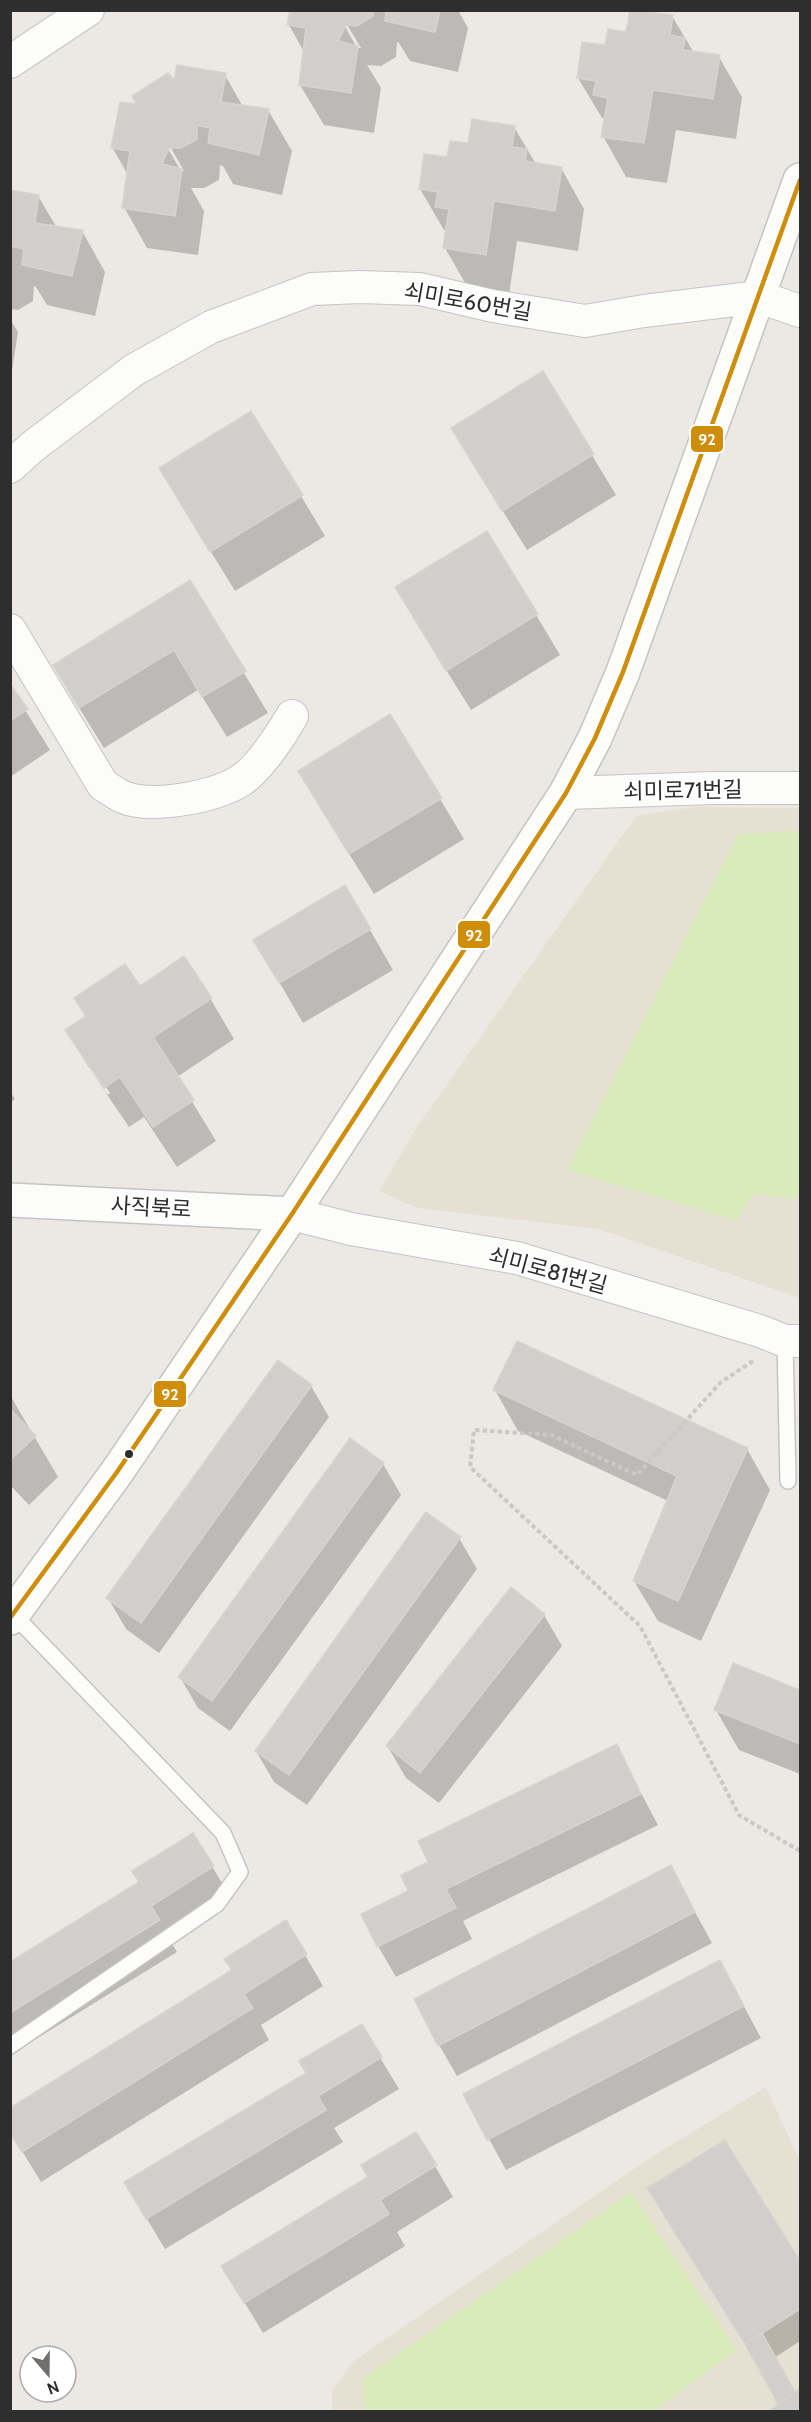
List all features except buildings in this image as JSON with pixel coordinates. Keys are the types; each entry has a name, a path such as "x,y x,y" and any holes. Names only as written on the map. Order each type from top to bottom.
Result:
{"main road":[{"path":"12,1616 117,1472 292,1214 566,793 595,738 623,672 801,180"},
{"name":"사직북로","path":"10,1200 292,1214"}],"street":[{"path":"10,62 88,10"},
{"name":"쇠미로60번길","path":"10,467 32,447 134,370 211,327 312,289 360,286 420,289 493,306 585,321 644,310 759,297"},
{"path":"759,297 801,311"},
{"path":"10,630 103,785 124,798 150,801 180,800 213,792 241,780 276,744 292,716"},
{"name":"쇠미로71번길","path":"566,793 713,788 801,788"},
{"name":"쇠미로81번길","path":"292,1214 351,1229 517,1258 793,1341"}],"lane":[{"path":"788,1481 793,1341"},
{"path":"10,2046 218,1904 240,1872 223,1833 12,1616"}],"path":[{"path":"793,1341 721,1382 637,1475 551,1435 474,1430 470,1467 640,1626 739,1815 801,1851"}],"shaded area":[{"path":"693,807 800,808 800,1298 598,1229 417,1208 379,1191 417,1127 636,816"},
{"path":"766,2087 800,2161 800,2411 333,2412 332,2391 352,2362 650,2158"}],"green space":[{"path":"800,831 800,1186 796,1199 753,1194 737,1221 567,1170 738,834"},
{"path":"631,2192 737,2350 653,2411 365,2411 362,2379"}],"transit line":[{"name":"92","path":"10,1618 117,1472 292,1214 566,793 595,738 623,672 800,180"}]}
